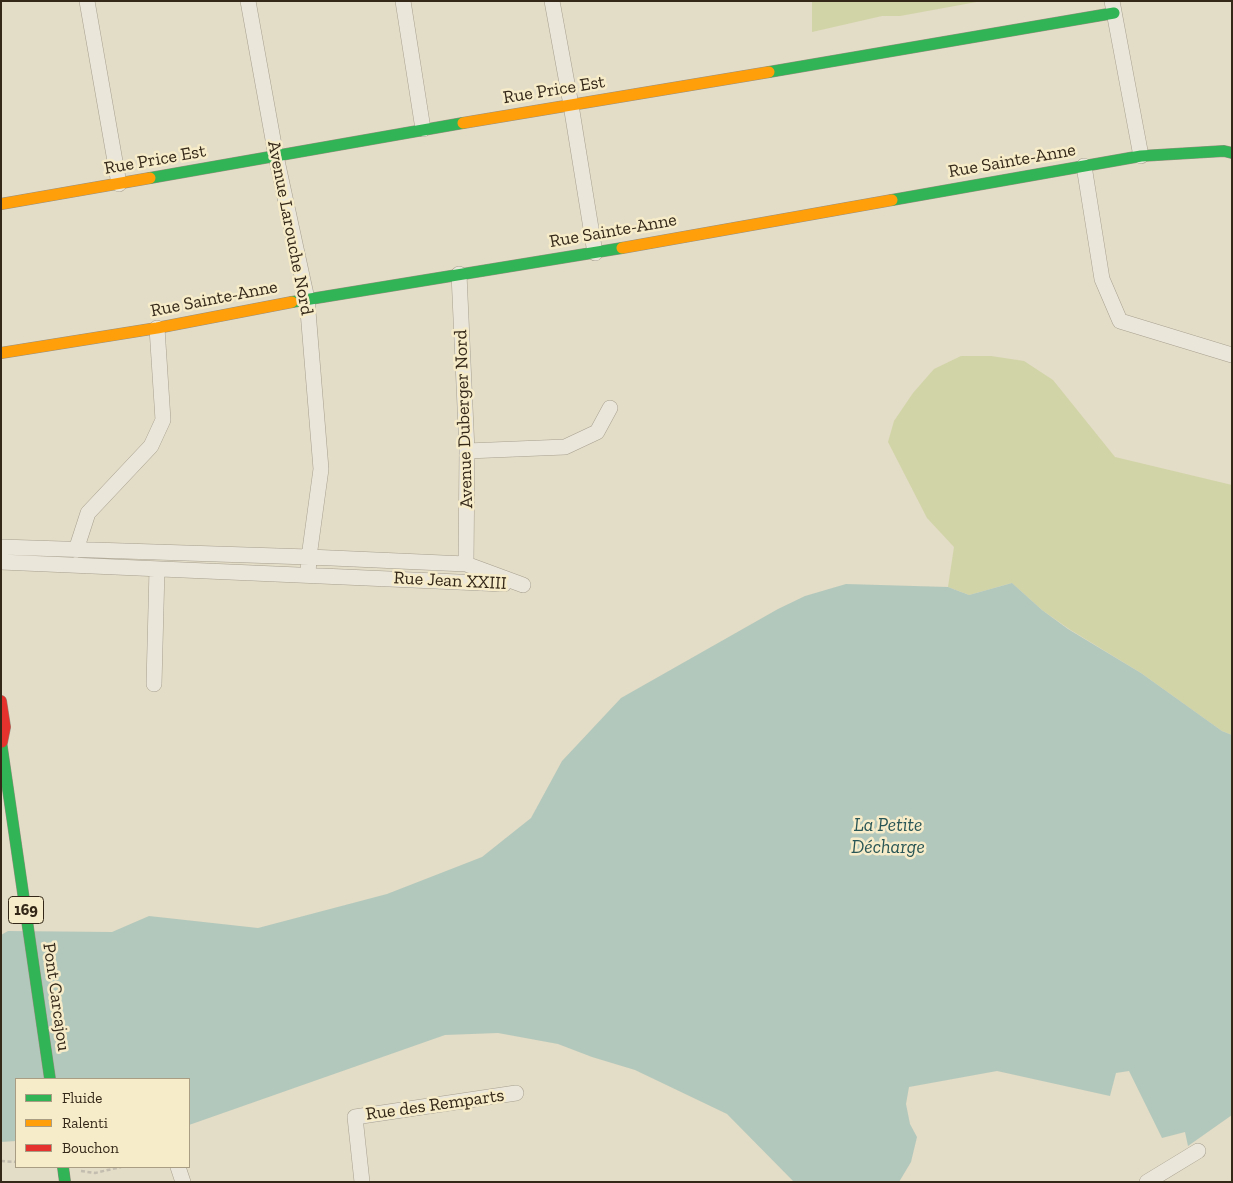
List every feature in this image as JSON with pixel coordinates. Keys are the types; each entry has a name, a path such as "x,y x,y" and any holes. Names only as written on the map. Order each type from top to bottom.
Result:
{"street":[{"path":"87,1 119,184"},
{"name":"Avenue Larouche Nord","path":"248,1 276,156 307,299 321,469 308,575"},
{"path":"403,1 423,129"},
{"path":"552,1 595,253"},
{"path":"1113,7 1141,156"},
{"name":"Rue Price Est","path":"1,204 423,129 571,105 1113,7"},
{"name":"Rue Sainte-Anne","path":"1,352 157,328 307,299 595,253 1141,156 1224,151 1232,153"},
{"path":"1084,166 1102,279 1120,321 1232,355"},
{"name":"Avenue Duberger Nord","path":"459,274 467,451 466,564"},
{"path":"76,550 88,512 151,446 163,420 157,328"},
{"path":"467,451 565,447 598,432 610,408"},
{"name":"Rue Jean XXIII","path":"1,547 466,564 523,585 1,562"},
{"path":"154,684 157,569"},
{"name":"Pont Carcajou","path":"1,701 5,728 1,741 50,1078"},
{"name":"Rue des Remparts","path":"362,1182 354,1117 516,1093"},
{"path":"1147,1182 1198,1151"},
{"path":"63,1168 65,1182"},
{"path":"178,1168 183,1182"}],"path":[{"path":"1,1160 15,1162"},
{"path":"76,1170 94,1173 116,1168"}],"green space":[{"path":"812,1 982,1 900,16 882,16 812,32"},
{"path":"961,356 991,356 1024,361 1053,380 1115,457 1232,485 1232,735 1222,731 1141,673 1069,629 1042,610 1012,583 969,595 948,587 954,547 927,518 888,442 894,421 913,393 934,369"}],"water":[{"name":"La Petite Décharge","path":"1012,583 1042,610 1068,629 1141,673 1222,731 1232,735 1232,1115 1188,1146 1185,1132 1162,1138 1129,1071 1116,1073 1110,1096 997,1071 909,1087 906,1104 910,1124 917,1137 911,1162 899,1182 794,1182 727,1114 635,1070 558,1044 498,1033 445,1035 190,1125 190,1078 15,1078 15,1141 1,1142 1,935 8,931 112,932 149,916 258,928 387,894 482,857 531,818 562,761 621,698 778,609 805,596 846,584 948,587 969,595"}],"traffic: fast":[{"path":"769,72 1114,13"},
{"path":"150,178 463,123"},
{"path":"892,200 1141,156 1224,151 1232,153"},
{"path":"292,302 622,248"},
{"path":"1,741 50,1078"},
{"path":"63,1168 65,1182"}],"traffic: slow":[{"path":"463,123 769,72"},
{"path":"1,204 150,178"},
{"path":"622,248 892,200"},
{"path":"1,353 157,328 292,302"}],"traffic: jam":[{"path":"1,701 5,727 2,742"}]}
